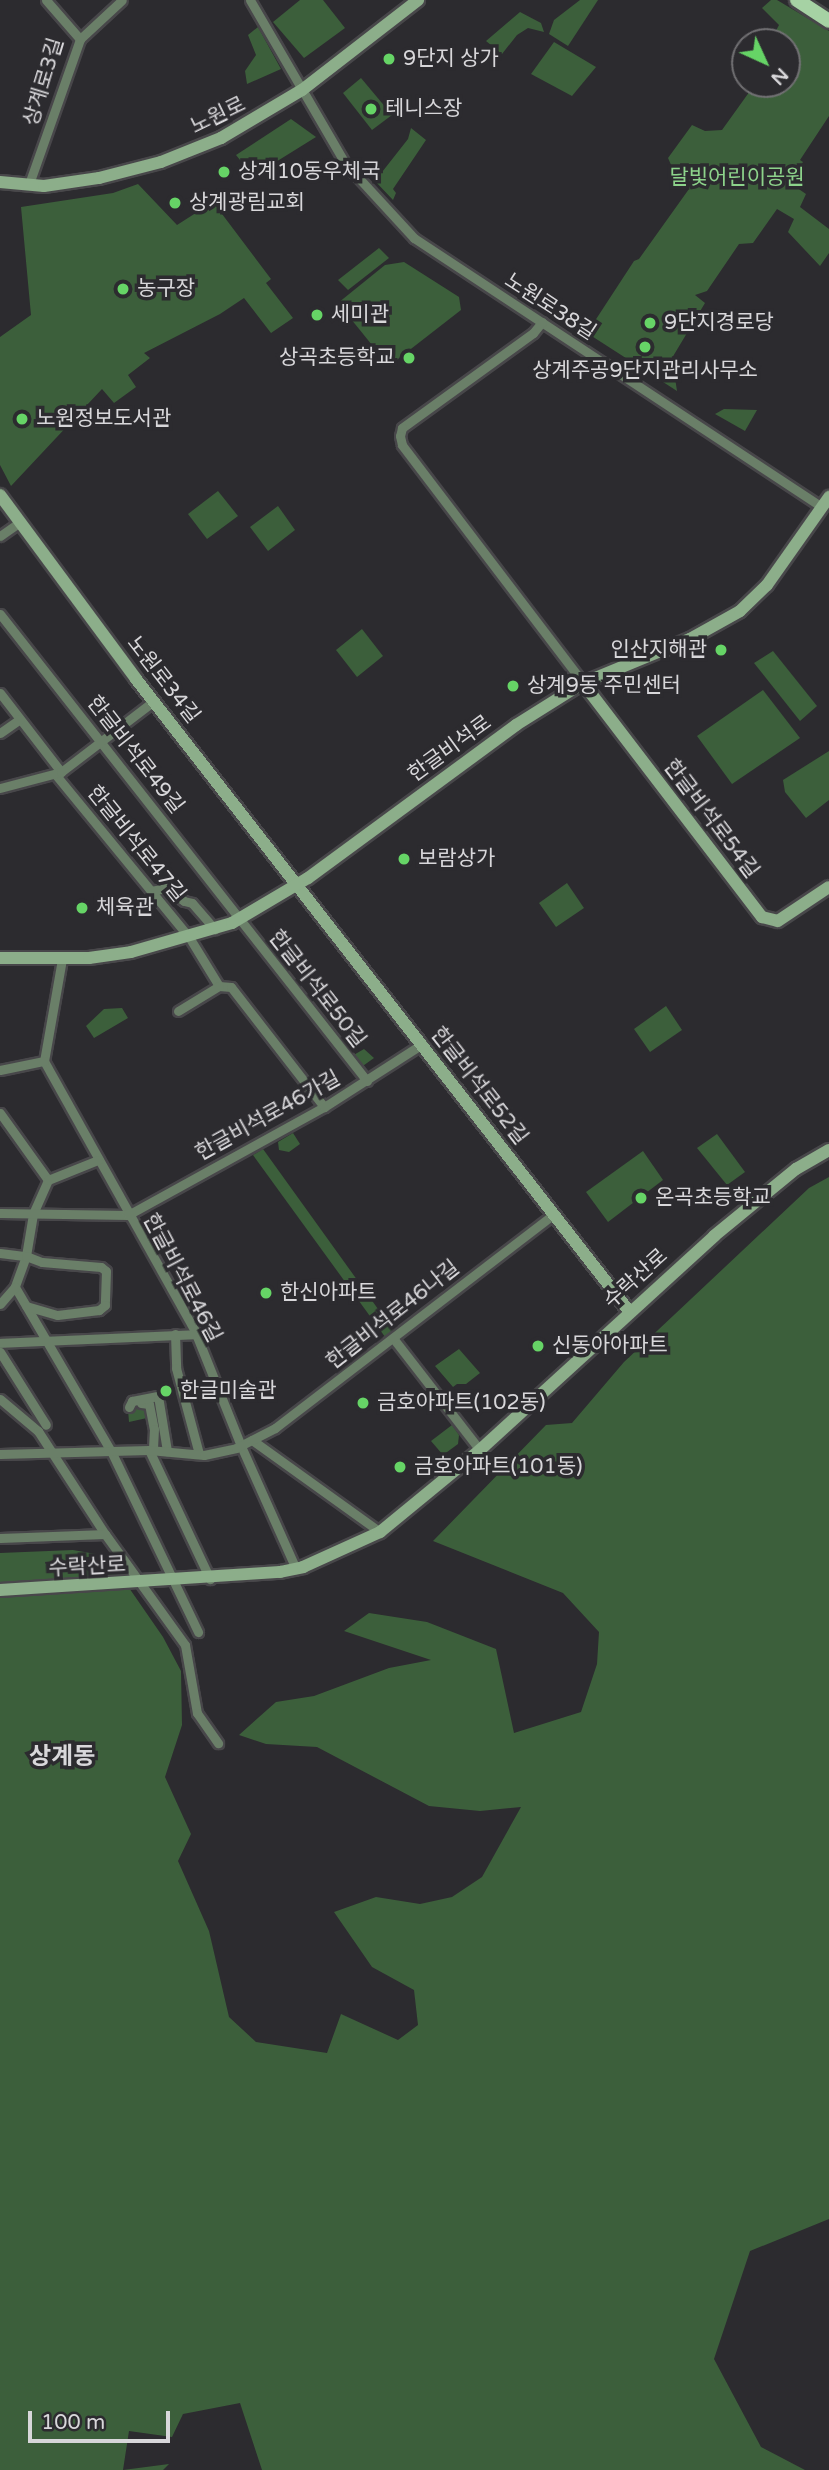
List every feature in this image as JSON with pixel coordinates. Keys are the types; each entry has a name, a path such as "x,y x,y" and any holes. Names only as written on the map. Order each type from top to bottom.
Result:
{"main road":[{"path":"797,0 829,21"}],"street":[{"name":"상계로3길","path":"29,184 80,39 46,0"},
{"path":"80,39 122,0"},
{"name":"노원로38길","path":"250,0 345,163 414,238 826,502"},
{"name":"노원로","path":"0,183 44,186 99,178 161,162 233,132 302,90 418,0"},
{"path":"542,322 533,332 402,428 400,436 402,445 583,683"},
{"name":"노원로34길","path":"0,495 297,886"},
{"name":"한글비석로","path":"0,958 62,959 131,952 215,929 241,918 297,886 505,733 583,683 690,639 740,611 767,585 826,502"},
{"path":"0,536 20,522"},
{"name":"한글비석로49길","path":"0,614 241,918"},
{"name":"한글비석로54길","path":"583,683 762,918 778,921 829,887"},
{"name":"한글비석로47길","path":"0,693 58,773 188,937 219,986"},
{"path":"0,788 58,773 154,701"},
{"path":"0,733 20,719"},
{"name":"한글비석로52길","path":"297,886 629,1311"},
{"path":"151,891 166,888 184,901 192,903 215,929"},
{"name":"한글비석로50길","path":"241,918 367,1081"},
{"path":"0,1070 44,1061 62,959"},
{"path":"178,1011 219,986 230,987 324,1107"},
{"name":"한글비석로46가길","path":"128,1214 324,1107 422,1044"},
{"name":"한글비석로46길","path":"44,1061 195,1334 296,1569"},
{"path":"0,1113 48,1180"},
{"name":"수락산로","path":"0,1590 211,1579 296,1569 380,1532 481,1450 629,1311 796,1169 829,1150"},
{"path":"0,1304 15,1287 26,1256 33,1213 48,1180 98,1160"},
{"path":"0,1213 128,1214"},
{"name":"한글비석로46나길","path":"0,1454 151,1450 199,1454 241,1446 275,1428 554,1214"},
{"path":"0,1253 26,1256 42,1262 102,1268 107,1277 106,1298 99,1310 66,1314 48,1313 26,1306"},
{"path":"15,1287 111,1451 176,1580 198,1632"},
{"path":"175,1334 176,1368 199,1454"},
{"path":"0,1343 195,1334"},
{"path":"393,1338 481,1450"},
{"path":"0,1352 46,1425"},
{"path":"167,1451 158,1396 132,1401 129,1407 149,1404 154,1429 151,1450 211,1579"},
{"path":"0,1399 38,1431 105,1534 185,1645 197,1713 218,1743"},
{"path":"252,1440 380,1532"},
{"path":"0,1538 105,1534"}],"green space":[{"path":"300,0 323,0 345,28 304,58 273,22"},
{"path":"580,0 598,0 568,46 549,34 554,20"},
{"name":"달빛어린이공원","path":"771,0 777,0 829,31 829,116 800,160 803,162 790,183 806,194 800,207 829,229 829,253 820,266 788,232 794,219 777,209 753,243 739,244 707,291 695,295 705,303 672,358 677,391 587,333 634,261 639,259 689,189 688,179 672,167 668,158 692,125 705,131 722,130 745,98 801,98 801,28 777,28 779,25 762,8"},
{"path":"520,12 541,23 544,32 528,28 517,35 502,54 486,41"},
{"path":"258,27 281,69 247,84 245,71 256,55 248,35"},
{"path":"554,42 596,67 572,96 531,74"},
{"name":"테니스장","path":"361,78 392,115 372,130 343,93"},
{"path":"291,119 316,137 253,176 236,155"},
{"path":"411,128 426,140 393,189 396,193 393,200 375,181 408,139"},
{"path":"138,184 177,225 213,202 271,279 266,283 293,318 271,333 244,298 220,314 144,353 150,358 128,375 136,387 114,403 102,389 11,486 0,465 0,337 31,315 21,207 113,193"},
{"path":"379,248 389,258 348,290 338,280"},
{"path":"404,262 459,297 461,310 389,366 338,303 385,265"},
{"path":"724,409 757,410 745,431 715,414"},
{"path":"218,491 238,516 207,539 188,514"},
{"path":"278,506 295,530 268,551 250,527"},
{"path":"362,629 383,656 357,677 336,650"},
{"path":"773,651 817,706 800,721 754,663"},
{"path":"763,690 800,738 732,784 697,736"},
{"path":"829,751 829,800 806,818 785,792 783,780"},
{"path":"567,883 584,908 556,927 539,903"},
{"path":"666,1006 682,1030 650,1052 634,1029"},
{"path":"122,1008 128,1018 94,1038 86,1026 104,1009"},
{"path":"364,1049 374,1058 360,1068 352,1056"},
{"path":"293,1133 300,1144 289,1152 279,1150 278,1142"},
{"path":"717,1134 745,1172 727,1185 697,1148"},
{"path":"263,1149 396,1334 388,1341 253,1155"},
{"path":"643,1151 663,1180 608,1222 586,1192"},
{"path":"829,1177 829,2219 750,2251 714,2359 761,2447 805,2470 262,2470 240,2403 183,2414 172,2437 129,2431 123,2470 0,2470 0,1553 73,1550 107,1556 163,1637 181,1671 182,1725 165,1777 191,1834 178,1861 209,1931 229,2017 256,2042 327,2053 341,2014 398,2040 418,2025 414,1990 372,1967 334,1912 376,1897 420,1904 452,1897 482,1877 521,1807 480,1811 429,1806 317,1747 266,1744 239,1735 276,1702 314,1696 389,1668 431,1660 344,1631 369,1613 427,1622 496,1649 514,1733 581,1712 597,1664 599,1632 563,1593 433,1541 546,1425 572,1423 624,1362 809,1188"},
{"path":"459,1349 480,1373 466,1384 453,1387 435,1366"},
{"path":"145,1408 147,1418 129,1422 128,1410"},
{"path":"452,1425 459,1435 458,1444 443,1455 431,1441"},
{"path":"169,2464 163,2470 123,2470"}],"place":[{"name":"9단지 상가","path":"389,59"},
{"name":"테니스장","path":"371,109"},
{"name":"상계10동우체국","path":"224,172"},
{"name":"상계광림교회","path":"175,203"},
{"name":"농구장","path":"123,289"},
{"name":"세미관","path":"317,315"},
{"name":"9단지경로당","path":"650,323"},
{"name":"상계주공9단지관리사무소","path":"645,347"},
{"name":"상곡초등학교","path":"409,358"},
{"name":"노원정보도서관","path":"22,419"},
{"name":"인산지해관","path":"721,650"},
{"name":"상계9동 주민센터","path":"513,686"},
{"name":"보람상가","path":"404,859"},
{"name":"체육관","path":"82,908"},
{"name":"온곡초등학교","path":"641,1198"},
{"name":"한신아파트","path":"266,1293"},
{"name":"신동아아파트","path":"538,1346"},
{"name":"한글미술관","path":"166,1391"},
{"name":"금호아파트(102동)","path":"363,1403"},
{"name":"금호아파트(101동)","path":"400,1467"}],"district":[{"name":"상계동","path":"62,1757"}]}
